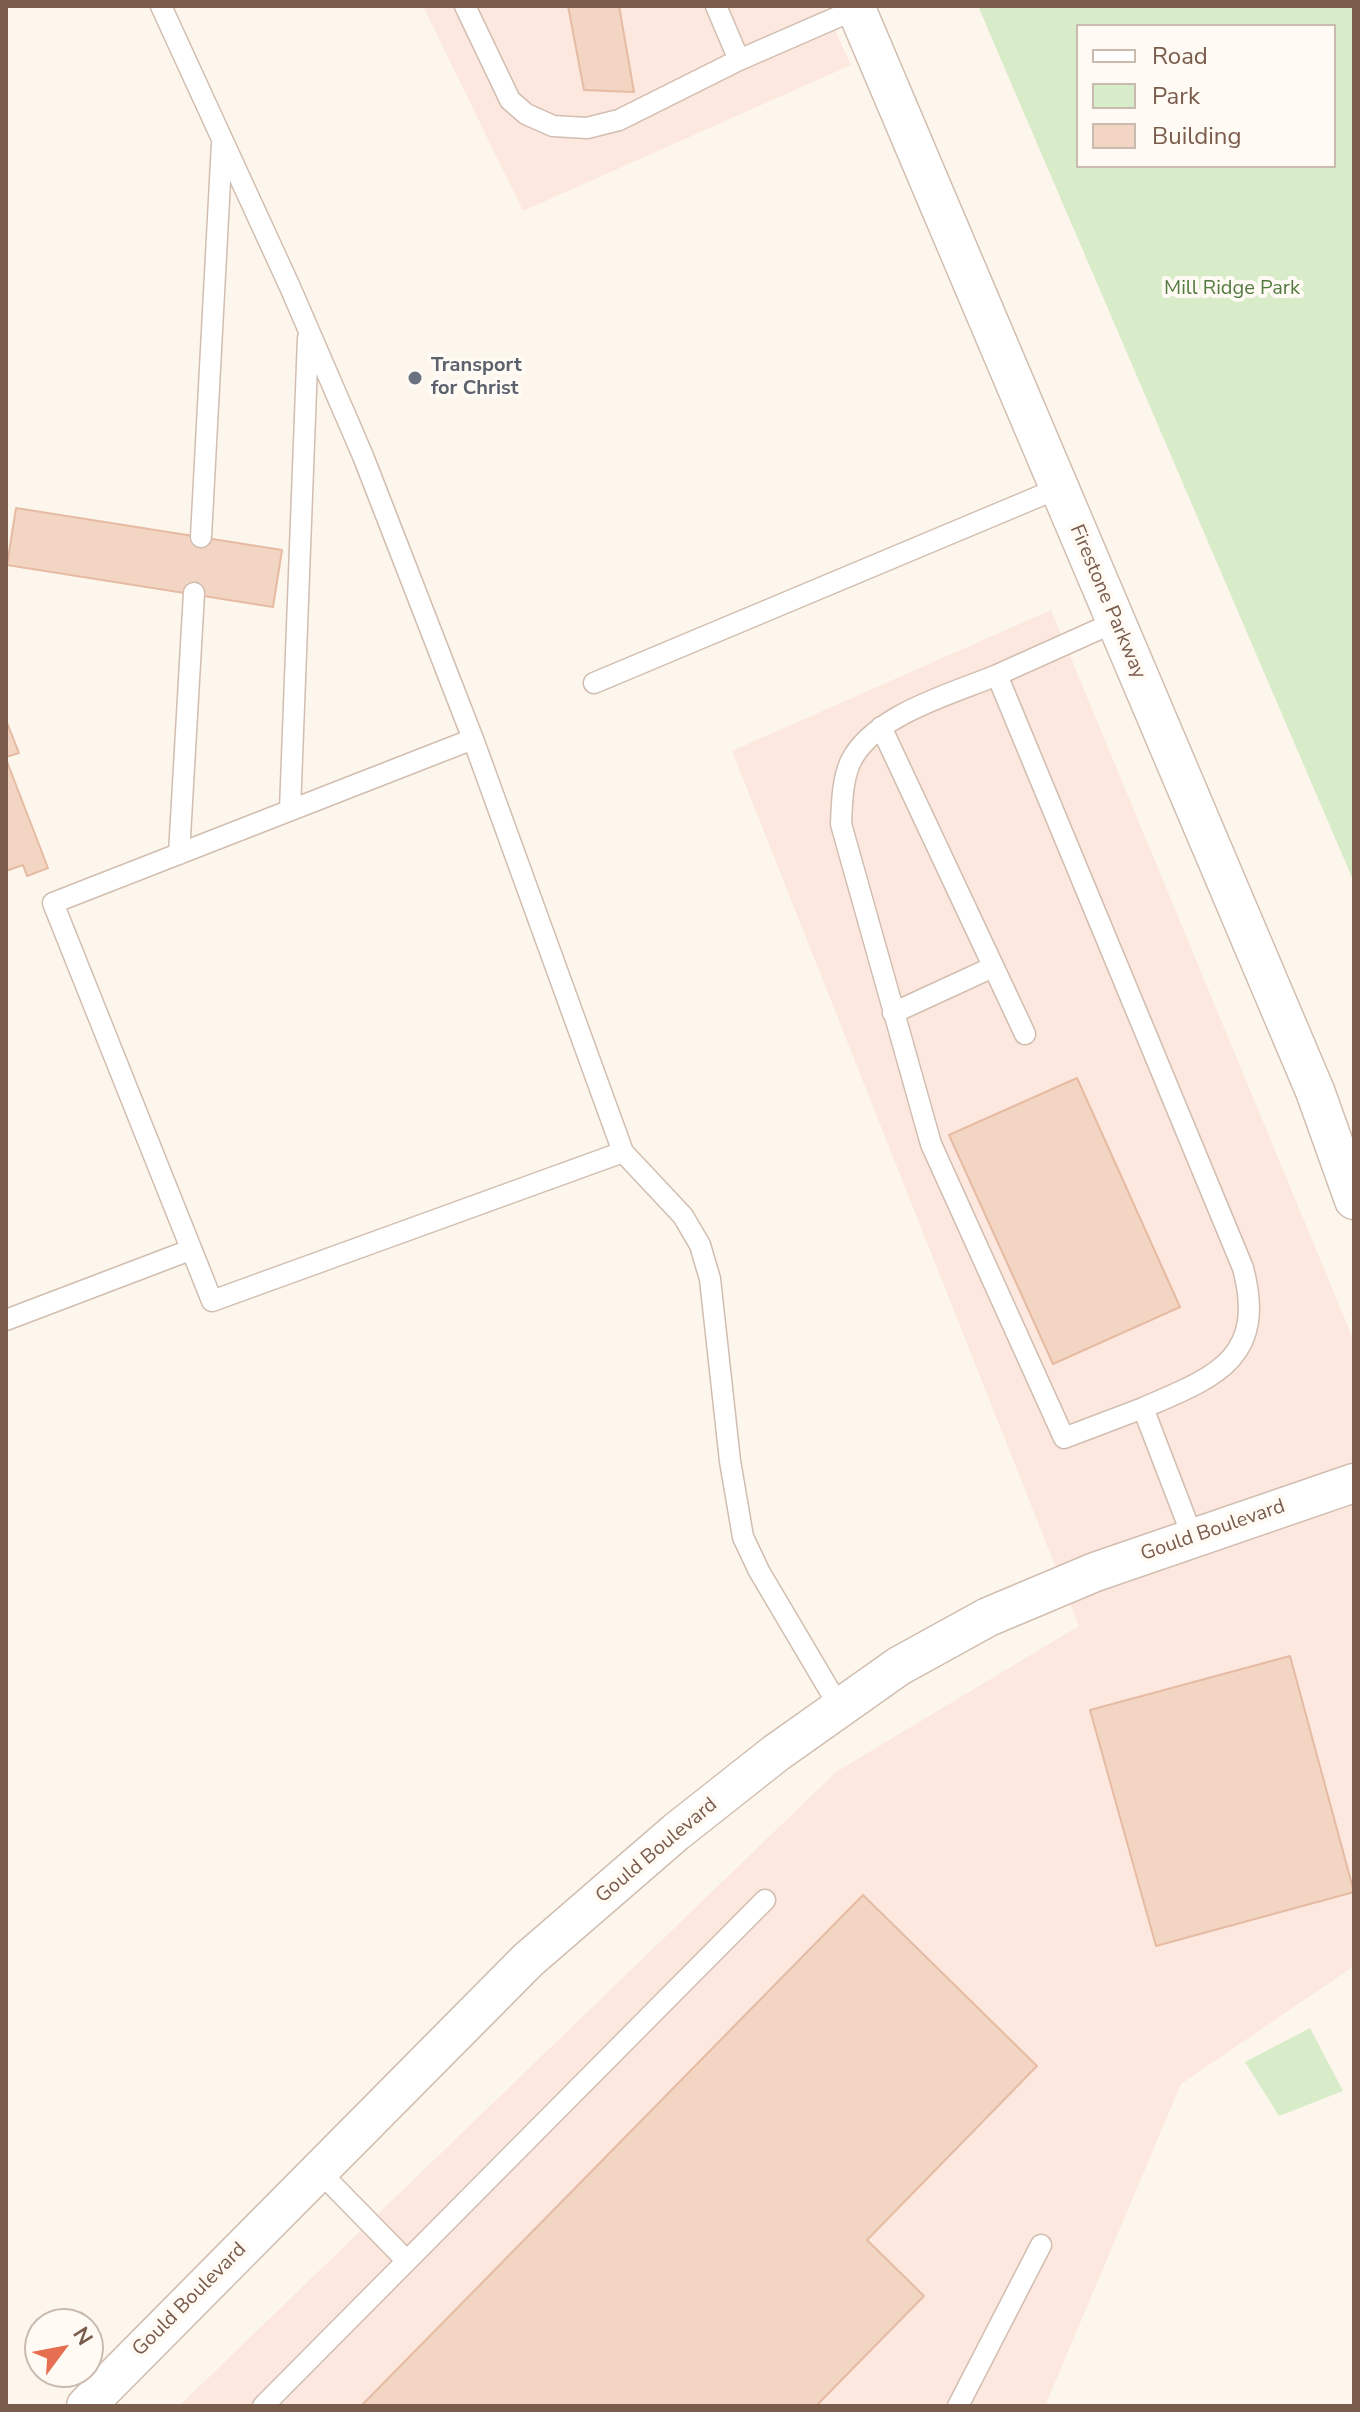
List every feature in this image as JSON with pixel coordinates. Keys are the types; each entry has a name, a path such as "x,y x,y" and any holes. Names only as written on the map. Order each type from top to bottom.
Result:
{"street":[{"name":"Firestone Parkway","path":"855,8 1315,1091 1354,1200"},
{"name":"Gould Boulevard","path":"86,2406 528,1960 676,1832 776,1753 899,1666 988,1617 1095,1572 1354,1483"}],"lane":[{"path":"161,6 363,456 473,739 623,1152 683,1216 700,1245 710,1279 730,1461 743,1537 759,1571 840,1708"},
{"path":"465,6 510,100 526,114 553,126 587,128 619,120 739,60 855,8"},
{"path":"716,6 739,60"},
{"path":"201,537 222,139"},
{"path":"290,810 309,330"},
{"path":"594,683 1059,488"},
{"path":"179,854 194,593"},
{"path":"997,675 1243,1268 1250,1297 1249,1323 1240,1346 1224,1365 1202,1383 1064,1438 931,1144 841,824 843,790 851,762 868,737 897,717 1115,622"},
{"path":"881,727 1025,1034"},
{"path":"473,739 53,903 212,1301 623,1152"},
{"path":"893,1013 993,967"},
{"path":"6,1320 190,1250"},
{"path":"1143,1408 1193,1538"},
{"path":"263,2406 765,1900"},
{"path":"318,2170 406,2260"},
{"path":"958,2406 1041,2245"}],"shaded area":[{"path":"423,6 824,6 851,65 523,211"},
{"path":"1051,610 1354,1341 1354,1966 1181,2084 1045,2406 179,2406 836,1772 1079,1626 732,751"}],"green space":[{"name":"Mill Ridge Park","path":"978,6 1354,6 1354,882"},
{"path":"1310,2028 1343,2091 1279,2116 1245,2062"}],"building":[{"path":"568,6 619,6 634,92 584,90"},
{"path":"16,508 282,550 273,607 7,565"},
{"path":"6,720 19,753 6,757"},
{"path":"6,759 48,868 27,876 23,865 6,871"},
{"path":"1077,1078 1180,1307 1053,1364 949,1135"},
{"path":"1290,1656 1354,1892 1156,1946 1090,1710"},
{"path":"863,1895 1037,2066 867,2240 924,2296 816,2406 361,2406"}],"place":[{"name":"Transport for Christ","path":"415,378"}]}
